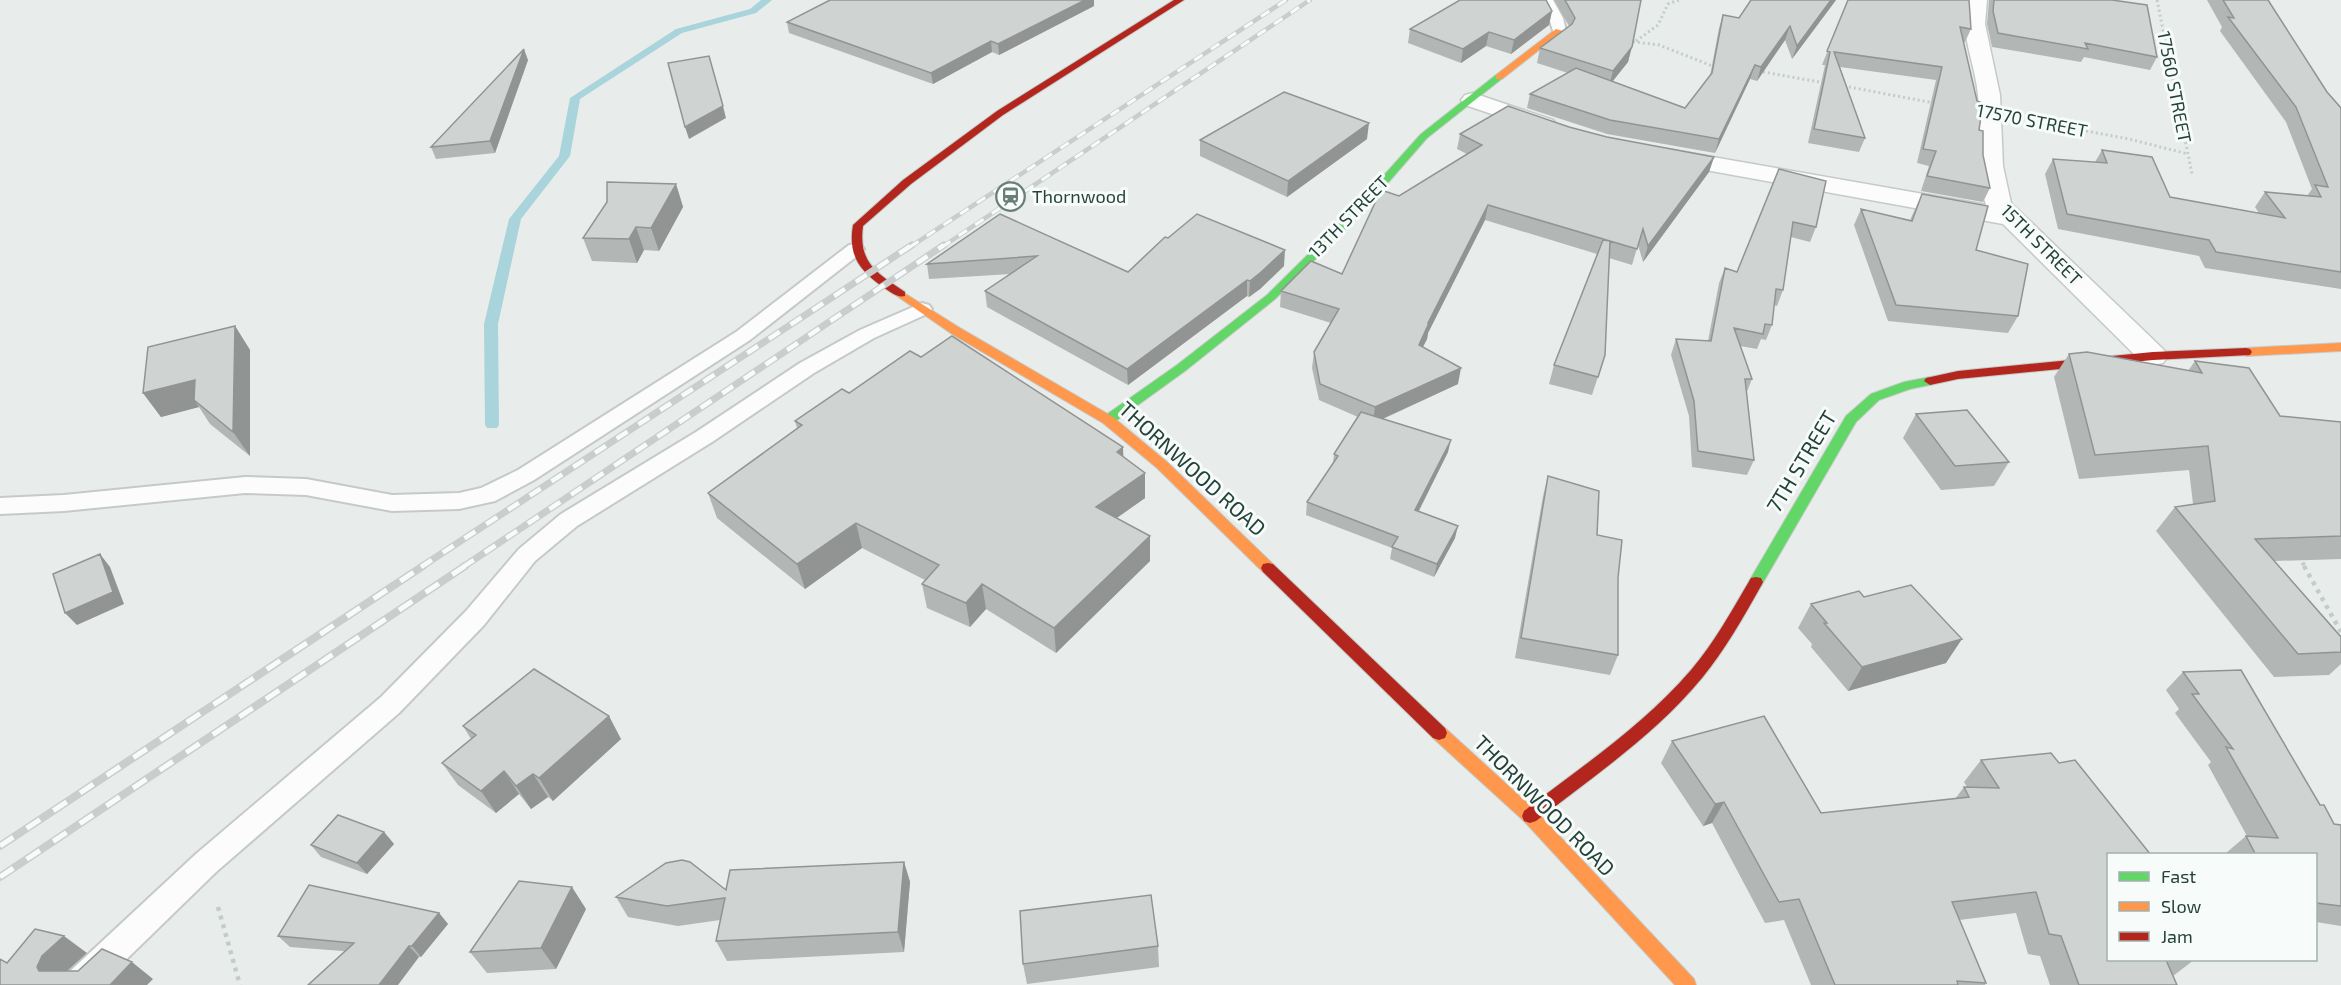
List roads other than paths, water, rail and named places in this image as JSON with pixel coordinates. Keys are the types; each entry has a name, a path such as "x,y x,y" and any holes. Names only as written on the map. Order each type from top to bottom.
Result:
{"street":[{"path":"855,249 858,225 907,182 1000,113 1180,0"},
{"name":"15TH STREET","path":"1977,0 1973,14 1974,34 1989,94 1993,191 1999,206 2153,356"},
{"name":"13TH STREET","path":"1108,420 1181,368 1271,297 1355,214 1424,136 1559,31"},
{"path":"1473,100 1563,131"},
{"path":"1644,151 2010,218"},
{"name":"THORNWOOD ROAD","path":"855,249 860,261 870,273 922,309 1108,420 1162,465 1418,714 1530,816 1687,985"},
{"name":"7TH STREET","path":"1530,816 1632,738 1686,686 1730,627 1851,419 1875,397 1908,385 1958,375 2153,356 2341,347"}],"lane":[{"name":"13TH STREET","path":"1546,0 1556,18 1559,31"},
{"path":"0,506 64,503 245,484 306,487 392,503 459,501 488,495 526,475 743,336 855,249"},
{"path":"78,985 206,863 390,705 475,618 527,555 569,520 704,437 807,368 867,334 922,309"}],"waterway":[{"path":"492,425 491,324 515,219 564,156 575,98 679,31 753,11 767,0"}],"railway":[{"path":"910,247 1286,0"},
{"path":"942,247 1310,0"},
{"path":"421,567 912,245"},
{"path":"463,567 944,245"},
{"path":"0,846 423,566"},
{"path":"0,877 465,566"}],"place":[{"name":"Thornwood","path":"1011,197"}]}
